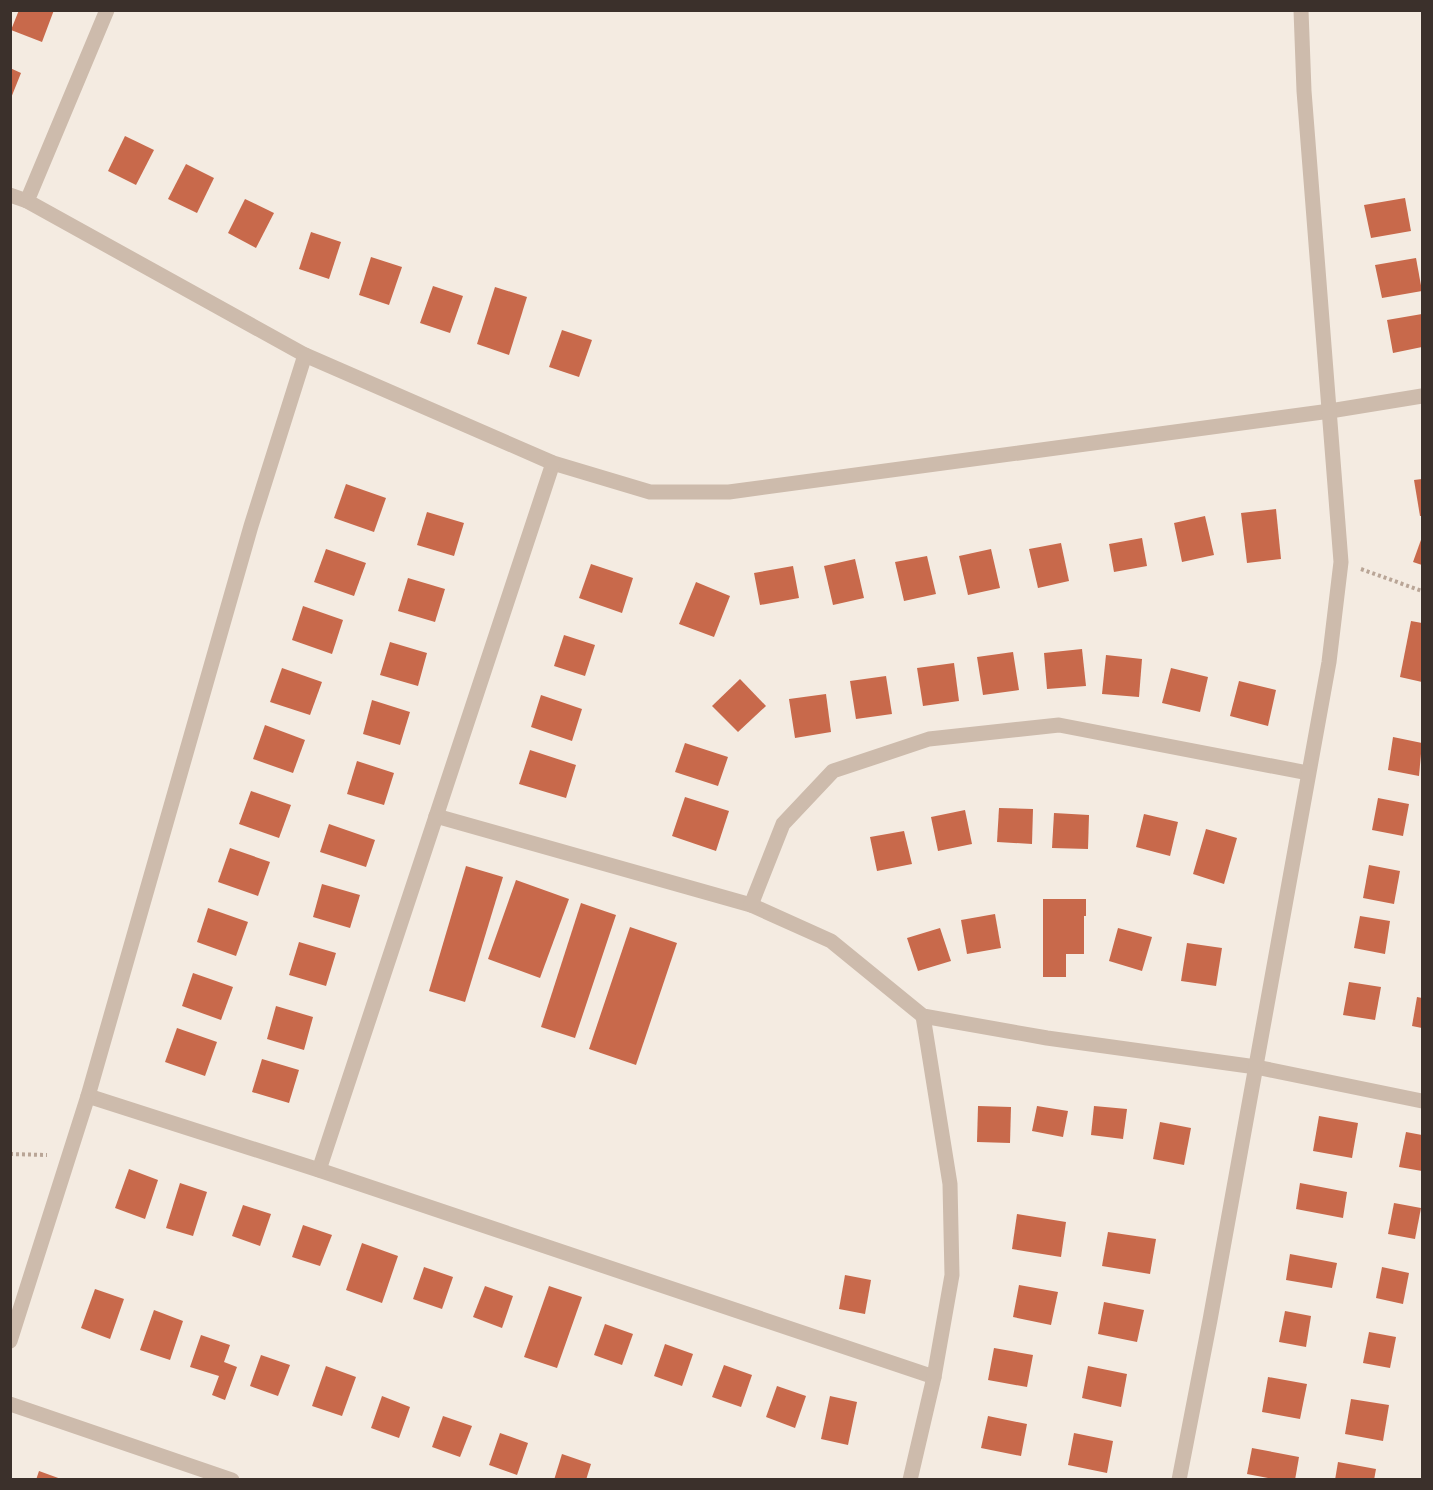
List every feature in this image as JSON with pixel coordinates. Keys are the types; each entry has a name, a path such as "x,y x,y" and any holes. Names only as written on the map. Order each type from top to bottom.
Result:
{"street":[{"path":"27,201 107,10"},
{"path":"1179,1479 1329,662 1341,562 1304,91 1300,10"},
{"path":"10,195 27,201 305,355 553,462 650,492 729,492 1330,411 1422,396"},
{"path":"10,1341 88,1096 251,526 305,355"},
{"path":"319,1170 553,462"},
{"path":"751,905 783,824 833,771 929,739 1059,725 1308,773"},
{"path":"436,816 751,905 831,941 923,1016 1047,1038 1256,1067 1422,1101"},
{"path":"910,1479 934,1377 952,1275 950,1184 923,1016"},
{"path":"88,1096 319,1170 934,1377"},
{"path":"10,1404 232,1479"}],"path":[{"path":"1341,562 1422,591"},
{"path":"10,1154 69,1156"}],"building":[{"path":"19,10 54,10 42,42 11,30"},
{"path":"10,68 21,73 11,98 10,98"},
{"path":"125,136 154,150 136,185 108,171"},
{"path":"186,164 214,178 197,213 168,199"},
{"path":"1405,198 1411,231 1371,238 1364,205"},
{"path":"245,199 274,213 256,248 228,233"},
{"path":"311,232 341,242 329,279 299,269"},
{"path":"371,257 402,267 389,305 359,295"},
{"path":"1416,258 1422,291 1382,298 1375,265"},
{"path":"433,286 463,296 450,333 420,323"},
{"path":"495,287 527,297 509,355 477,344"},
{"path":"1422,314 1422,347 1393,353 1387,320"},
{"path":"562,330 592,340 579,377 549,367"},
{"path":"1422,479 1422,516 1420,516 1414,480"},
{"path":"346,484 386,498 374,532 334,518"},
{"path":"1276,509 1281,559 1247,563 1241,513"},
{"path":"427,512 464,523 454,556 417,545"},
{"path":"1205,516 1214,555 1182,562 1174,523"},
{"path":"1422,537 1422,565 1413,562"},
{"path":"1142,538 1147,566 1114,572 1109,544"},
{"path":"1061,543 1069,581 1038,588 1029,549"},
{"path":"326,549 366,563 354,596 314,582"},
{"path":"991,549 1000,588 968,595 959,556"},
{"path":"927,556 936,594 904,601 895,562"},
{"path":"855,559 864,598 833,605 824,566"},
{"path":"591,564 633,578 622,613 579,598"},
{"path":"793,566 799,598 760,605 754,573"},
{"path":"408,578 445,589 435,622 398,611"},
{"path":"696,582 730,596 714,637 679,624"},
{"path":"303,606 343,620 332,654 292,640"},
{"path":"1411,621 1422,623 1422,682 1400,677"},
{"path":"564,635 595,645 585,676 554,666"},
{"path":"390,642 427,653 418,686 380,675"},
{"path":"1082,649 1086,686 1047,689 1044,653"},
{"path":"1013,652 1019,690 983,695 977,657"},
{"path":"1106,655 1142,659 1139,697 1102,694"},
{"path":"954,663 959,701 923,706 917,668"},
{"path":"282,668 322,682 310,715 270,702"},
{"path":"1171,668 1208,677 1200,712 1162,703"},
{"path":"886,676 892,714 856,719 850,681"},
{"path":"740,679 766,706 738,732 712,706"},
{"path":"1239,681 1276,690 1268,726 1230,716"},
{"path":"826,694 831,732 795,738 789,699"},
{"path":"541,695 582,709 572,741 531,727"},
{"path":"372,700 410,712 400,745 363,734"},
{"path":"265,725 305,740 293,773 253,759"},
{"path":"1393,737 1422,743 1419,776 1388,770"},
{"path":"685,743 728,757 718,786 675,772"},
{"path":"530,750 576,765 566,798 519,784"},
{"path":"357,761 394,773 384,805 347,794"},
{"path":"251,791 291,805 279,838 239,824"},
{"path":"685,797 729,811 716,851 672,836"},
{"path":"1378,798 1409,804 1403,836 1372,830"},
{"path":"999,808 1033,809 1032,844 997,842"},
{"path":"965,810 972,844 938,851 931,817"},
{"path":"1054,813 1089,815 1088,849 1052,848"},
{"path":"1144,814 1178,822 1170,856 1136,847"},
{"path":"329,824 375,840 366,867 320,852"},
{"path":"1206,829 1237,838 1224,884 1193,874"},
{"path":"904,831 912,864 877,871 870,837"},
{"path":"230,848 270,862 258,896 218,882"},
{"path":"1369,865 1400,871 1394,904 1363,898"},
{"path":"466,866 503,877 465,1002 429,991"},
{"path":"516,880 569,899 540,978 488,959"},
{"path":"322,884 360,895 350,928 313,917"},
{"path":"1043,899 1086,899 1084,954 1066,954 1066,977 1043,977"},
{"path":"581,903 616,915 575,1038 541,1027"},
{"path":"208,908 248,922 236,956 197,942"},
{"path":"995,914 1001,948 967,954 961,920"},
{"path":"1360,916 1390,921 1385,954 1354,948"},
{"path":"630,927 677,943 636,1065 589,1049"},
{"path":"940,928 951,961 918,971 907,938"},
{"path":"1118,928 1152,937 1142,971 1109,961"},
{"path":"299,942 336,953 326,986 289,975"},
{"path":"1187,943 1222,948 1216,986 1181,981"},
{"path":"193,973 233,987 221,1020 182,1006"},
{"path":"1349,982 1381,987 1375,1020 1343,1015"},
{"path":"1417,997 1422,998 1422,1028 1412,1026"},
{"path":"276,1006 313,1017 304,1050 267,1039"},
{"path":"177,1028 217,1042 205,1076 165,1062"},
{"path":"262,1059 299,1070 289,1103 252,1092"},
{"path":"978,1106 1011,1107 1010,1143 977,1142"},
{"path":"1037,1106 1068,1111 1063,1137 1032,1131"},
{"path":"1094,1106 1127,1109 1123,1139 1091,1135"},
{"path":"1319,1116 1358,1123 1352,1158 1313,1151"},
{"path":"1160,1122 1191,1128 1184,1165 1153,1159"},
{"path":"1406,1132 1422,1135 1422,1171 1399,1167"},
{"path":"129,1169 158,1180 145,1219 115,1208"},
{"path":"180,1183 207,1192 193,1236 166,1228"},
{"path":"1300,1183 1347,1192 1343,1218 1296,1209"},
{"path":"1394,1203 1421,1208 1415,1239 1388,1234"},
{"path":"243,1205 271,1214 260,1246 232,1236"},
{"path":"1017,1214 1066,1222 1061,1257 1012,1249"},
{"path":"303,1225 332,1235 320,1266 292,1257"},
{"path":"1108,1232 1156,1239 1150,1274 1102,1266"},
{"path":"362,1243 398,1256 382,1303 346,1290"},
{"path":"1290,1254 1337,1263 1332,1288 1286,1280"},
{"path":"424,1267 453,1277 442,1309 413,1299"},
{"path":"1382,1267 1409,1273 1403,1304 1376,1298"},
{"path":"845,1275 871,1280 865,1314 839,1309"},
{"path":"1019,1285 1058,1292 1051,1325 1013,1317"},
{"path":"485,1286 513,1296 502,1328 473,1317"},
{"path":"549,1286 582,1297 557,1368 524,1357"},
{"path":"95,1289 124,1299 110,1339 81,1328"},
{"path":"1104,1302 1144,1310 1137,1342 1098,1334"},
{"path":"154,1310 183,1321 170,1360 140,1350"},
{"path":"1285,1311 1311,1316 1306,1347 1279,1342"},
{"path":"605,1324 633,1334 622,1365 594,1355"},
{"path":"1369,1332 1396,1337 1390,1368 1363,1363"},
{"path":"201,1335 230,1345 224,1362 237,1367 225,1400 212,1395 219,1376 190,1367"},
{"path":"665,1344 693,1354 682,1386 654,1376"},
{"path":"994,1348 1033,1355 1027,1387 988,1380"},
{"path":"261,1355 290,1365 278,1396 250,1386"},
{"path":"724,1365 752,1375 741,1407 712,1397"},
{"path":"326,1366 356,1377 342,1416 312,1406"},
{"path":"1088,1366 1127,1374 1121,1407 1082,1398"},
{"path":"1268,1377 1307,1384 1300,1419 1262,1412"},
{"path":"777,1386 806,1396 795,1428 766,1417"},
{"path":"382,1396 410,1407 399,1438 371,1428"},
{"path":"830,1396 857,1402 848,1445 821,1439"},
{"path":"1351,1399 1389,1405 1383,1441 1345,1434"},
{"path":"443,1416 472,1426 460,1457 432,1447"},
{"path":"988,1416 1027,1424 1021,1456 981,1448"},
{"path":"500,1433 528,1443 517,1475 489,1465"},
{"path":"1074,1433 1113,1441 1107,1473 1068,1465"},
{"path":"1252,1448 1299,1457 1295,1480 1279,1480 1247,1474"},
{"path":"562,1454 591,1464 586,1480 554,1480"},
{"path":"1338,1462 1376,1469 1374,1480 1335,1480"},
{"path":"39,1471 61,1479 61,1480 36,1480"}]}
